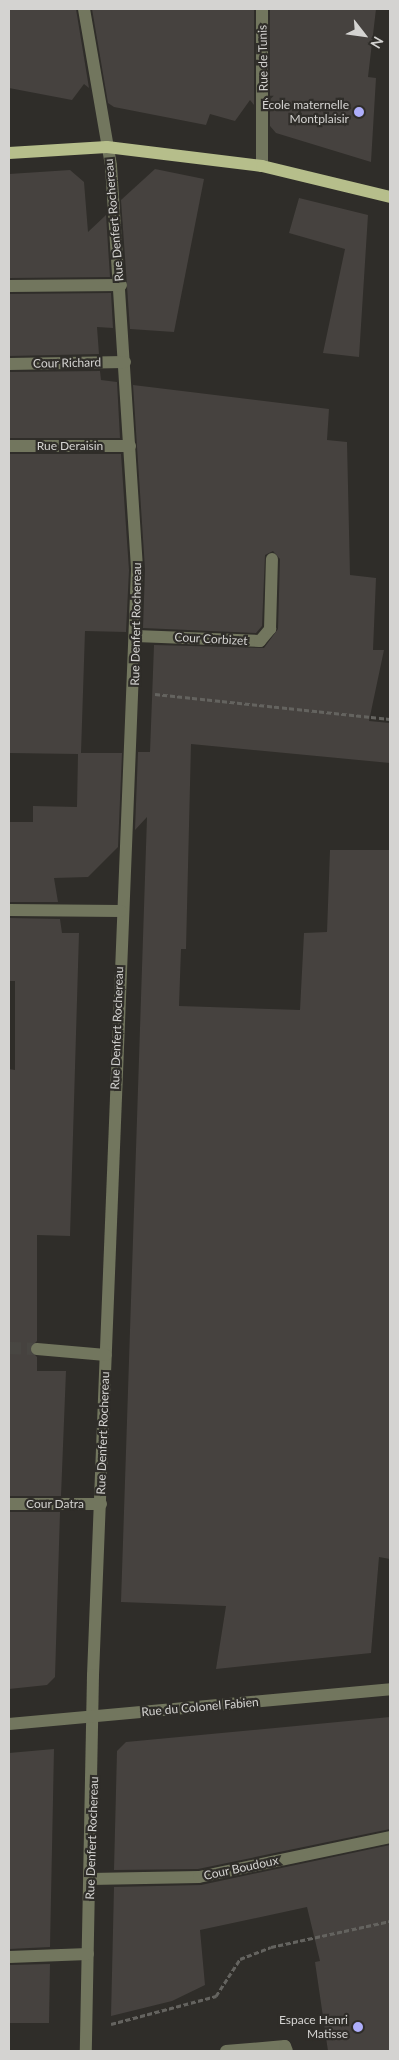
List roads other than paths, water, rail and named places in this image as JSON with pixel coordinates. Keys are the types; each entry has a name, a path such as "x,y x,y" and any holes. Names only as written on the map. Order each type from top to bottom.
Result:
{"main road":[{"path":"9,153 107,147 262,166 390,197"}],"street":[{"name":"Rue Denfert Rochereau","path":"84,9 107,147 121,284 130,446 136,636 121,911 94,1717 86,2051"},
{"name":"Rue de Tunis","path":"262,9 262,166"},
{"path":"9,286 121,284"},
{"name":"Cour Richard","path":"9,364 125,362"},
{"name":"Rue Deraisin","path":"9,446 130,446"},
{"name":"Cour Corbizet","path":"136,636 260,641 270,629 272,559"},
{"path":"9,910 121,911"},
{"path":"37,1350 106,1355"},
{"name":"Cour Datra","path":"9,1504 101,1504"},
{"name":"Rue du Colonel Fabien","path":"9,1724 390,1689"},
{"name":"Cour Boudoux","path":"90,1879 199,1878 390,1837"},
{"path":"9,1957 88,1954"},
{"path":"226,2051 285,2046 287,2051"}],"tunnel":[{"path":"9,1348 37,1349"}],"place":[{"name":"École maternelle Montplaisir","path":"359,112"},
{"name":"Espace Henri Matisse","path":"358,2027"}]}
